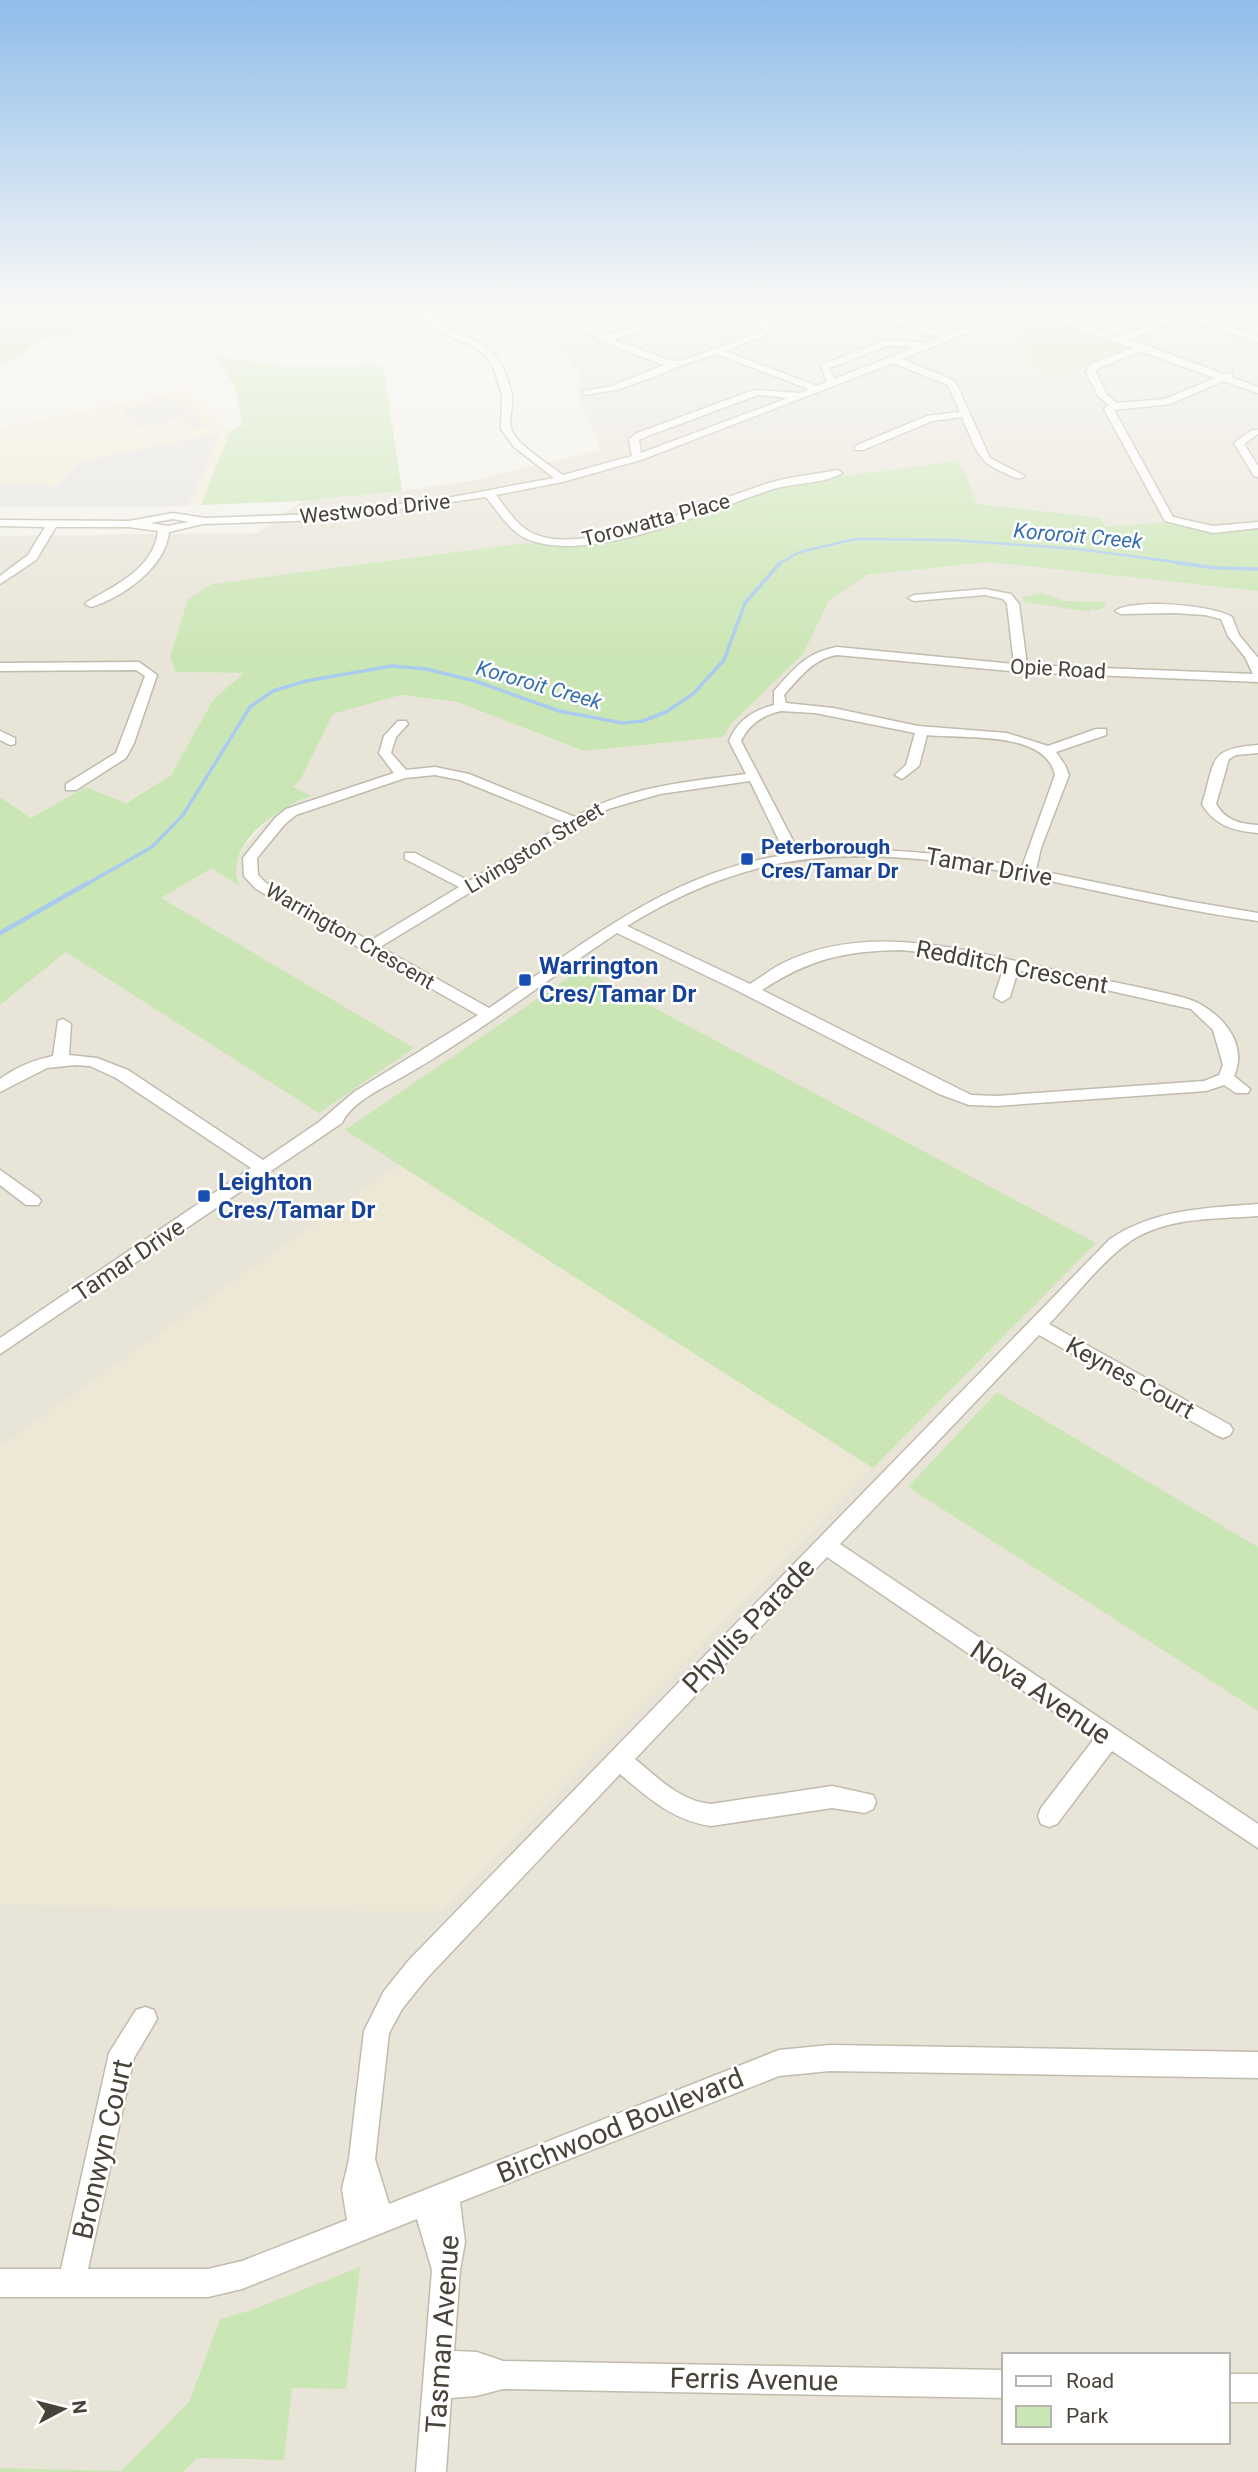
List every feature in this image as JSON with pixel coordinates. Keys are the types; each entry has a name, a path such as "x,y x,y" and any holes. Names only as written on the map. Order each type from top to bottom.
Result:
{"street":[{"path":"495,426 497,436 558,480"},
{"path":"637,458 634,443 636,438 666,426"},
{"name":"Westwood Drive","path":"0,523 169,526 323,517 490,495 637,458 722,426"},
{"path":"859,448 910,426"},
{"path":"970,426 986,459 993,466 1020,476"},
{"path":"1118,426 1168,519 1180,524 1213,529 1243,529 1258,525"},
{"path":"1255,432 1239,443 1258,474"},
{"name":"Torowatta Place","path":"490,495 527,535 561,542 600,538 688,515 774,485 837,473"},
{"path":"0,581 31,561 41,549 52,524"},
{"path":"91,604 147,567 158,556 169,526"},
{"path":"914,598 985,593 1007,596 1013,604 1021,668"},
{"path":"1121,611 1149,608 1210,612 1225,617 1231,623 1234,636 1253,657 1258,672"},
{"name":"Opie Road","path":"781,707 778,694 805,666 830,650 1021,668 1258,678"},
{"path":"0,667 126,666 146,670 151,675 128,743 121,755 71,787"},
{"path":"797,856 737,747 737,736 756,716 781,707 810,708 922,731 1006,737 1028,742 1046,751 1059,763 1062,775 1024,872"},
{"path":"402,724 390,736 385,753 389,761 403,774"},
{"path":"902,775 912,766 922,731"},
{"path":"1046,751 1101,732"},
{"path":"1258,749 1233,751 1221,761 1210,800 1211,809 1218,817 1237,826 1258,829"},
{"name":"Warrington Crescent","path":"489,1015 261,886 251,876 248,864 255,850 279,821 291,812 403,774 425,771 454,774 573,821"},
{"name":"Livingston Street","path":"369,948 573,821 603,806 639,794 753,777"},
{"path":"1198,822 1218,817"},
{"name":"Tamar Drive","path":"0,1347 365,1101 398,1073 622,925 693,884 743,867 797,856 864,851 903,853 943,856 1213,910 1258,916"},
{"path":"410,856 468,886"},
{"path":"622,925 969,1100 996,1101 1195,1087 1217,1083 1224,1078 1242,1089"},
{"name":"Redditch Crescent","path":"750,991 769,976 802,958 849,946 914,946 1196,1006 1207,1012 1220,1027 1231,1065 1224,1078"},
{"path":"1002,997 1012,965"},
{"path":"61,1060 63,1024"},
{"path":"0,1087 26,1069 61,1060 87,1060 110,1066 263,1168"},
{"path":"0,1176 32,1201"},
{"name":"Phyllis Parade","path":"371,2223 355,2189 362,2159 377,2031 393,2000 418,1969 1116,1243 1138,1228 1173,1217 1258,1210"},
{"name":"Keynes Court","path":"1036,1325 1223,1430"},
{"name":"Nova Avenue","path":"825,1545 1258,1837"},
{"path":"1049,1816 1108,1738"},
{"path":"620,1760 675,1804 697,1814 711,1815 832,1797 866,1802"},
{"name":"Bronwyn Court","path":"71,2285 122,2053 145,2020"},
{"name":"Birchwood Boulevard","path":"0,2283 208,2283 278,2263 371,2223 435,2200 754,2071 803,2059 1258,2065"},
{"name":"Tasman Avenue","path":"431,2472 446,2270 435,2200"},
{"name":"Ferris Avenue","path":"439,2374 476,2382 503,2375 1002,2384"},
{"path":"1230,2388 1258,2388"}],"shaded area":[{"path":"191,426 209,427 195,430"},
{"path":"224,426 230,432 201,505 0,507 0,428"},
{"path":"591,426 1258,426 1258,569 953,540 176,672 245,673 213,700 171,775 125,803 86,787 31,818 0,797 0,536 257,533 302,501 476,480 601,450"},
{"path":"220,433 188,506 0,507 0,484 56,486 78,465 89,460"},
{"path":"987,562 1258,591 1258,2472 0,2472 0,1005 66,952 212,868 240,884 235,866 240,851 275,812 310,796 294,788 333,714 401,695 457,702 584,751 723,737 732,723 803,654 829,601 867,575"},
{"path":"399,1164 873,1468 442,1912 0,1905 0,1446"}],"green space":[{"path":"240,426 392,426 402,491 302,501 201,505 230,432"},
{"path":"956,461 964,471 977,504 1101,518 1105,527 1169,522 1225,532 1258,527 1258,591 987,562 867,575 829,601 803,654 732,723 723,737 584,751 457,702 401,695 333,714 301,779 294,787 311,796 270,818 246,842 236,870 240,884 212,868 161,898 414,1048 319,1113 66,952 0,1005 0,797 31,818 86,787 126,803 171,775 213,700 244,673 176,672 170,657 188,599 212,584 526,543 557,545 631,533 731,504 781,485 844,474 847,476"},
{"path":"1042,593 1065,601 1107,602 1100,610 1090,609 1090,612 1024,602 1022,597"},
{"path":"581,969 1096,1243 873,1468 345,1130"},
{"path":"997,1392 1258,1547 1258,1711 908,1487"},
{"path":"360,2267 346,2389 292,2388 284,2460 197,2458 183,2472 0,2472 0,2468 121,2471 189,2402 220,2319 252,2310"}],"waterway":[{"name":"Kororoit Creek","path":"778,564 800,552 855,539 953,540 1078,549 1190,564"},
{"name":"Kororoit Creek","path":"85,885 152,847 183,815 250,707 273,691 306,681 392,666 426,669 475,681 559,711 622,723 643,721 666,712 694,693 724,660 745,603 780,563"},
{"name":"Kororoit Creek","path":"1177,563 1258,569"},
{"name":"Kororoit Creek","path":"0,933 88,883"}],"place":[{"name":"Peterborough Cres/Tamar Dr","path":"747,859"},
{"name":"Warrington Cres/Tamar Dr","path":"525,980"},
{"name":"Leighton Cres/Tamar Dr","path":"204,1196"}]}
